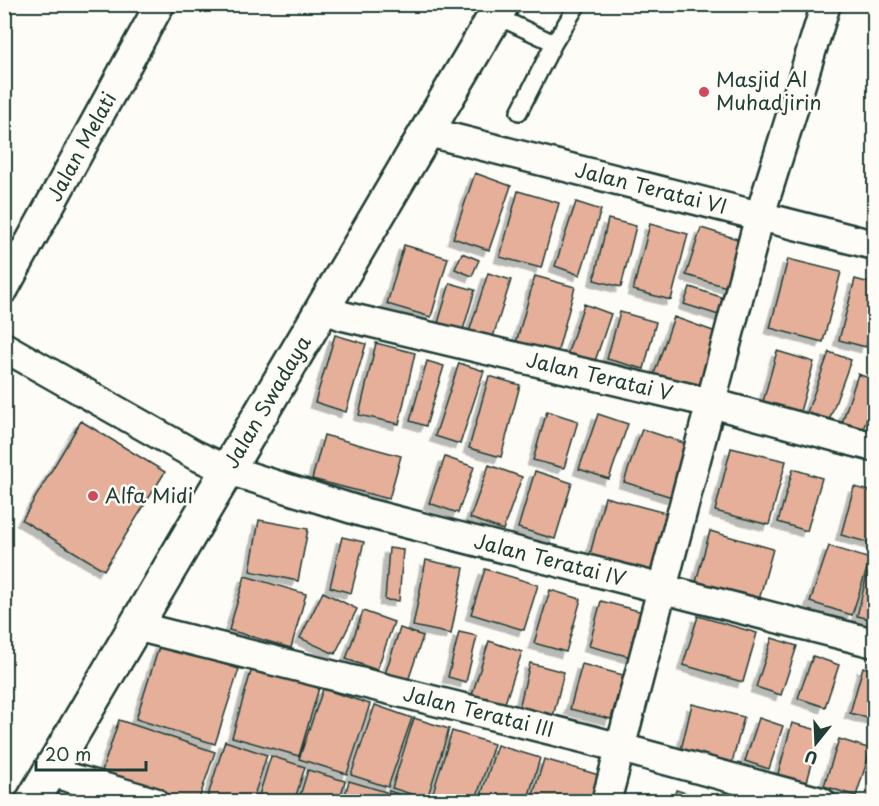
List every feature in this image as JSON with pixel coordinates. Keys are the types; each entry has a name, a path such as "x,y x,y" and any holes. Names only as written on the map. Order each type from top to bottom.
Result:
{"street":[{"name":"Jalan Melati","path":"4,289 160,4"},
{"path":"606,801 760,215 826,4"},
{"name":"Jalan Swadaya","path":"32,801 499,10"},
{"name":"Jalan Teratai VI","path":"428,132 874,245"},
{"name":"Jalan Teratai V","path":"323,309 343,316 711,403 874,447"},
{"path":"4,347 195,455 228,470"},
{"name":"Jalan Teratai IV","path":"228,470 362,512 874,643"},
{"name":"Jalan Teratai III","path":"135,626 821,801"},
{"path":"50,772 154,801"}],"lane":[{"path":"519,112 554,43 578,4"},
{"path":"499,10 554,43"}],"building":[{"path":"475,173 511,186 489,250 453,238"},
{"path":"518,191 559,203 541,268 500,257"},
{"path":"576,202 601,210 580,275 555,266"},
{"path":"608,219 636,226 621,287 594,280"},
{"path":"650,224 688,234 671,300 633,290"},
{"path":"701,228 751,243 737,290 686,275"},
{"path":"404,245 448,258 431,317 387,304"},
{"path":"462,253 479,260 472,276 455,269"},
{"path":"788,259 841,272 823,342 770,328"},
{"path":"488,273 511,280 492,340 469,332"},
{"path":"535,276 575,287 557,354 516,343"},
{"path":"855,279 874,284 874,314 866,347 839,340"},
{"path":"450,283 475,290 463,330 438,323"},
{"path":"690,287 730,300 725,317 684,304"},
{"path":"584,304 611,314 594,364 567,355"},
{"path":"620,312 656,322 644,369 607,359"},
{"path":"674,317 727,336 705,396 653,377"},
{"path":"335,335 366,344 346,412 315,402"},
{"path":"376,343 415,353 399,424 359,415"},
{"path":"777,351 814,362 798,419 761,409"},
{"path":"829,352 851,360 827,426 805,418"},
{"path":"427,361 444,366 426,426 410,421"},
{"path":"459,363 484,371 460,444 435,436"},
{"path":"858,374 874,380 874,397 862,433 841,426"},
{"path":"489,376 520,385 501,457 469,448"},
{"path":"547,411 578,421 564,468 533,460"},
{"path":"598,414 628,424 609,479 579,469"},
{"name":"Alfa Midi","path":"81,421 165,472 104,570 22,520"},
{"path":"642,429 690,445 672,497 624,482"},
{"path":"324,435 401,456 389,499 312,479"},
{"path":"731,448 786,461 769,525 715,511"},
{"path":"445,457 474,467 458,513 429,503"},
{"path":"489,465 522,477 503,530 470,518"},
{"path":"793,469 822,478 807,531 778,522"},
{"path":"535,471 572,483 555,539 518,528"},
{"path":"854,487 874,492 874,544 841,535"},
{"path":"605,497 673,515 657,577 589,558"},
{"path":"259,520 308,529 298,581 250,571"},
{"path":"710,531 773,549 759,600 696,582"},
{"path":"342,537 364,542 351,593 330,587"},
{"path":"829,546 870,559 852,615 810,602"},
{"path":"389,548 403,550 399,601 385,600"},
{"path":"426,560 464,568 451,634 413,626"},
{"path":"869,566 874,568 874,620 857,616"},
{"path":"485,569 538,585 524,630 471,614"},
{"path":"245,576 306,594 291,648 229,630"},
{"path":"550,590 581,599 566,652 534,643"},
{"path":"323,592 357,609 335,654 300,638"},
{"path":"601,601 643,612 631,657 589,646"},
{"path":"363,611 394,622 377,670 346,659"},
{"path":"698,616 757,633 743,682 683,665"},
{"path":"400,628 423,636 407,684 384,677"},
{"path":"459,632 477,636 466,682 448,677"},
{"path":"772,638 797,646 781,695 756,687"},
{"path":"489,641 522,652 503,709 471,698"},
{"path":"160,644 239,669 215,744 136,719"},
{"path":"813,656 839,665 825,707 798,698"},
{"path":"530,663 564,672 552,721 518,712"},
{"path":"582,664 623,675 611,719 570,709"},
{"path":"863,667 874,670 874,720 850,713"},
{"path":"252,668 319,688 299,756 232,737"},
{"path":"323,689 370,704 347,774 299,759"},
{"path":"692,704 744,717 732,763 681,750"},
{"path":"375,705 412,718 388,787 351,775"},
{"path":"414,718 449,729 427,799 392,788"},
{"path":"759,718 783,726 769,769 745,761"},
{"path":"119,720 215,752 198,802 174,802 100,777"},
{"path":"792,723 821,731 805,789 776,781"},
{"path":"452,731 494,744 475,802 437,802 431,799"},
{"path":"839,739 871,749 856,796 824,786"},
{"path":"225,741 267,755 252,802 206,802"},
{"path":"497,745 540,758 527,802 479,802"},
{"path":"271,756 305,767 294,802 257,802"},
{"path":"544,759 599,775 591,802 531,802"},
{"path":"308,770 345,781 339,802 298,802"},
{"path":"349,781 386,792 383,802 343,802"},
{"path":"874,781 874,802 869,802"},
{"path":"676,790 716,802 673,802"},
{"path":"389,791 423,802 386,802"}],"place":[{"name":"Masjid Al Muhadjirin","path":"704,92"},
{"name":"Alfa Midi","path":"93,496"}]}
